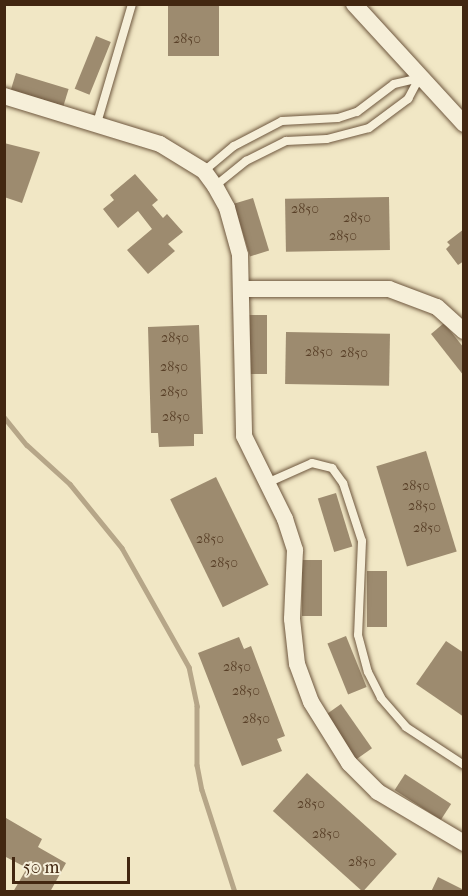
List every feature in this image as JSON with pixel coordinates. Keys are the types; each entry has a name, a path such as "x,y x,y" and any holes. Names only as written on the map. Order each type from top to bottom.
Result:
{"street":[{"path":"354,4 419,78 464,124"},
{"path":"4,96 160,144 204,171 215,186 234,232 242,289 239,365 244,436 267,483 295,550 292,619 297,664 328,734 349,763 378,792 464,843"},
{"path":"242,289 389,289 437,307 464,331"}],"lane":[{"path":"97,123 132,4"},
{"path":"204,171 234,146 282,121 338,118 357,112 393,84 419,78"},
{"path":"215,186 246,161 286,141 327,139 369,128 408,99 419,78"},
{"path":"267,483 312,463 332,468 343,483 362,542 358,635 368,672 381,698 406,727 464,765"}],"building":[{"path":"168,4 219,4 219,56 168,56"},
{"path":"96,36 111,42 89,95 75,89"},
{"path":"16,73 69,89 63,106 11,90"},
{"path":"4,143 40,152 22,203 4,197"},
{"path":"135,174 158,200 152,205 163,218 167,214 183,232 168,244 175,251 148,274 127,250 152,229 138,211 118,228 103,209 114,200 110,195"},
{"path":"389,197 390,250 286,252 285,199"},
{"path":"253,198 269,251 250,256 234,204"},
{"path":"464,229 464,261 458,265 446,249 450,245 447,242"},
{"path":"247,315 267,315 267,374 247,374"},
{"path":"444,323 464,348 464,376 431,334"},
{"path":"199,325 203,434 194,434 194,446 159,447 158,433 151,433 148,327"},
{"path":"286,332 390,334 389,386 285,384"},
{"path":"426,451 457,551 407,567 376,466"},
{"path":"216,477 269,585 223,607 170,499"},
{"path":"336,493 352,547 334,552 318,499"},
{"path":"302,560 322,560 322,616 302,616"},
{"path":"367,571 387,571 387,627 367,627"},
{"path":"346,636 367,687 348,694 327,643"},
{"path":"239,637 244,649 251,646 285,736 277,739 282,751 242,766 198,653"},
{"path":"446,641 464,653 464,717 416,684"},
{"path":"341,704 372,748 356,759 325,715"},
{"path":"307,773 397,854 363,892 273,811"},
{"path":"405,774 451,804 441,820 395,790"},
{"path":"6,818 42,839 38,847 66,863 50,892 13,892 27,868 4,856"},
{"path":"438,877 464,890 464,892 431,892"}],"waterway":[{"path":"4,417 27,445 70,484 122,548 189,667 197,706 197,765 202,790 235,892"}]}
